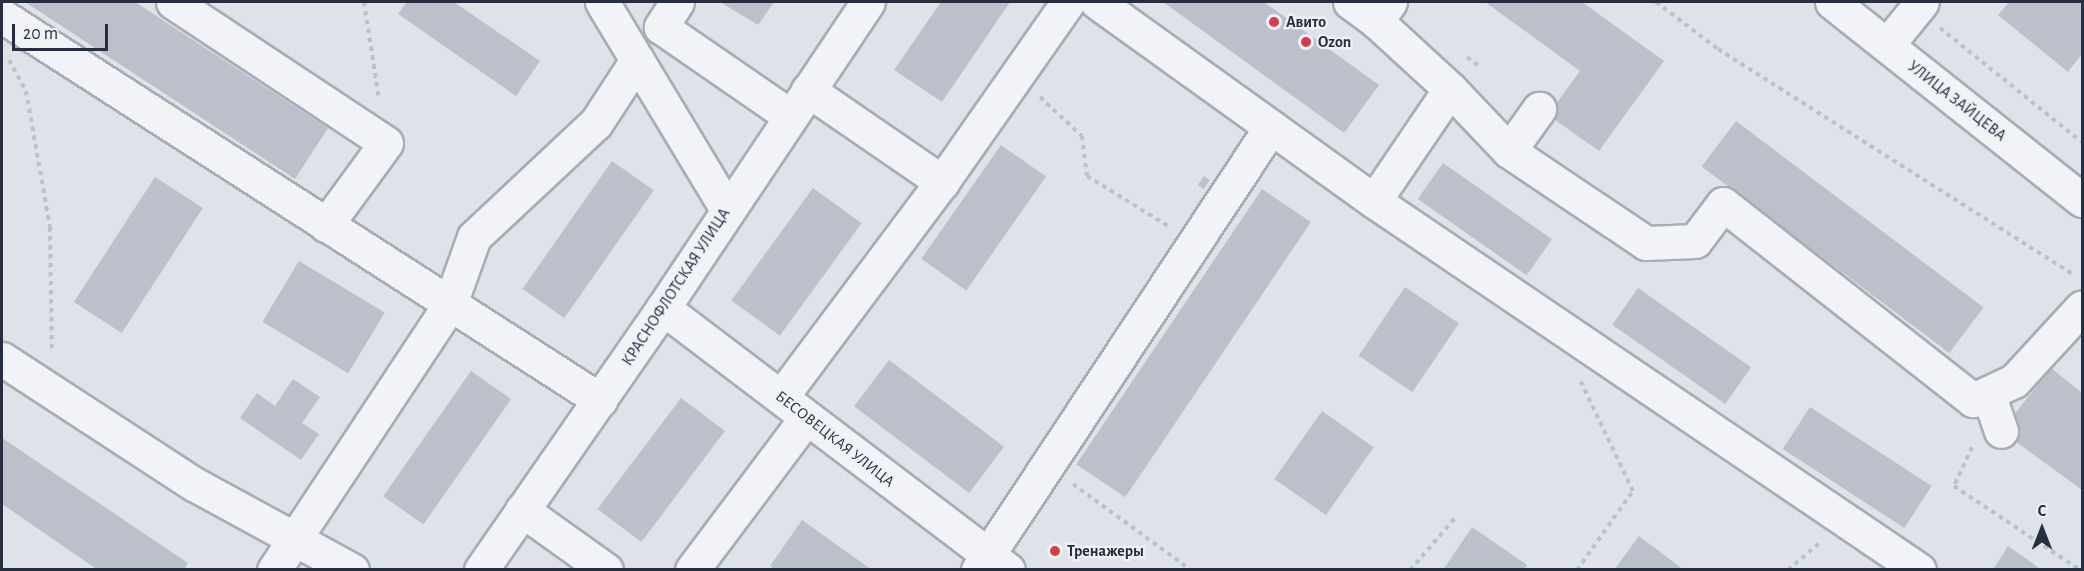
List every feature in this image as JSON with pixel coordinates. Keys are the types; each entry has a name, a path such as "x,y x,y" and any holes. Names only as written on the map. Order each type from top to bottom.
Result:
{"street":[{"path":"174,2 386,143 326,225"},
{"path":"602,2 727,209"},
{"path":"677,2 662,27 942,182"},
{"name":"КРАСНОФЛОТСКАЯ УЛИЦА","path":"481,570 663,309 727,209 868,2"},
{"path":"781,397 942,182 1068,2"},
{"path":"1097,2 1374,201 1919,570"},
{"path":"1350,2 1383,11 1450,89 1509,151 1646,243 1695,240 1723,204 1973,400 2014,381 2082,307"},
{"name":"УЛИЦА ЗАЙЦЕВА","path":"1832,2 2082,200"},
{"path":"1887,45 1919,5"},
{"path":"2,16 600,400"},
{"path":"274,570 298,537 450,304 474,237 596,123 637,60"},
{"path":"1374,201 1450,89"},
{"path":"1509,151 1539,109"},
{"path":"991,565 1049,466 1197,244 1271,127"},
{"name":"БЕСОВЕЦКАЯ УЛИЦА","path":"663,309 781,397 991,565"},
{"path":"2,359 194,484 298,537 352,570"},
{"path":"1988,393 2001,431"},
{"path":"692,570 806,418"},
{"path":"522,510 606,570"}],"path":[{"path":"364,2 386,143"},
{"path":"1656,2 1718,49 2082,281"},
{"path":"1919,5 2082,142"},
{"path":"6,56 26,91 50,227 53,392"},
{"path":"1031,89 1082,136 1087,176 1197,244"},
{"path":"1577,570 1633,491 1581,382 1587,345"},
{"path":"1049,466 1191,570"},
{"path":"1954,486 2080,570"},
{"path":"1410,570 1455,518"},
{"path":"1788,570 1846,520"}],"building":[{"path":"25,2 135,2 328,128 295,179"},
{"path":"407,2 454,2 540,61 516,96 398,14"},
{"path":"720,2 774,2 758,25"},
{"path":"941,2 1010,2 942,102 894,70"},
{"path":"1163,2 1264,2 1379,85 1344,133"},
{"path":"1485,2 1582,2 1664,61 1599,151 1548,115 1580,71"},
{"path":"2009,2 2082,2 2082,54 2068,72 1998,15"},
{"path":"1736,121 1984,308 1949,353 1702,167"},
{"path":"1001,145 1046,177 966,290 921,259"},
{"path":"612,161 654,190 564,318 523,289"},
{"path":"1443,163 1552,239 1527,275 1418,199"},
{"path":"1204,176 1210,180 1204,189 1198,185"},
{"path":"155,177 203,208 122,333 74,302"},
{"path":"813,188 862,223 780,336 731,300"},
{"path":"1262,189 1311,222 1125,497 1076,464"},
{"path":"299,261 385,313 348,373 262,322"},
{"path":"1405,287 1459,323 1412,392 1359,356"},
{"path":"1638,288 1751,367 1725,404 1612,325"},
{"path":"889,360 1004,447 969,493 854,406"},
{"path":"2051,368 2082,393 2082,490 2001,431"},
{"path":"471,371 511,399 423,524 383,496"},
{"path":"293,379 320,397 302,423 319,434 301,460 240,418 257,393 275,406"},
{"path":"681,398 725,431 641,542 597,509"},
{"path":"1810,407 1932,486 1904,528 1783,449"},
{"path":"1322,411 1374,447 1326,515 1274,479"},
{"path":"2,438 188,563 184,570 98,570 2,504"},
{"path":"802,520 872,570 775,570 770,566"},
{"path":"1472,527 1527,565 1524,570 1443,570"},
{"path":"1639,536 1684,570 1614,570"},
{"path":"2008,546 2042,570 1993,570"}],"place":[{"name":"Авито","path":"1274,22"},
{"name":"Ozon","path":"1306,42"},
{"name":"Тренажеры","path":"1055,551"}]}
